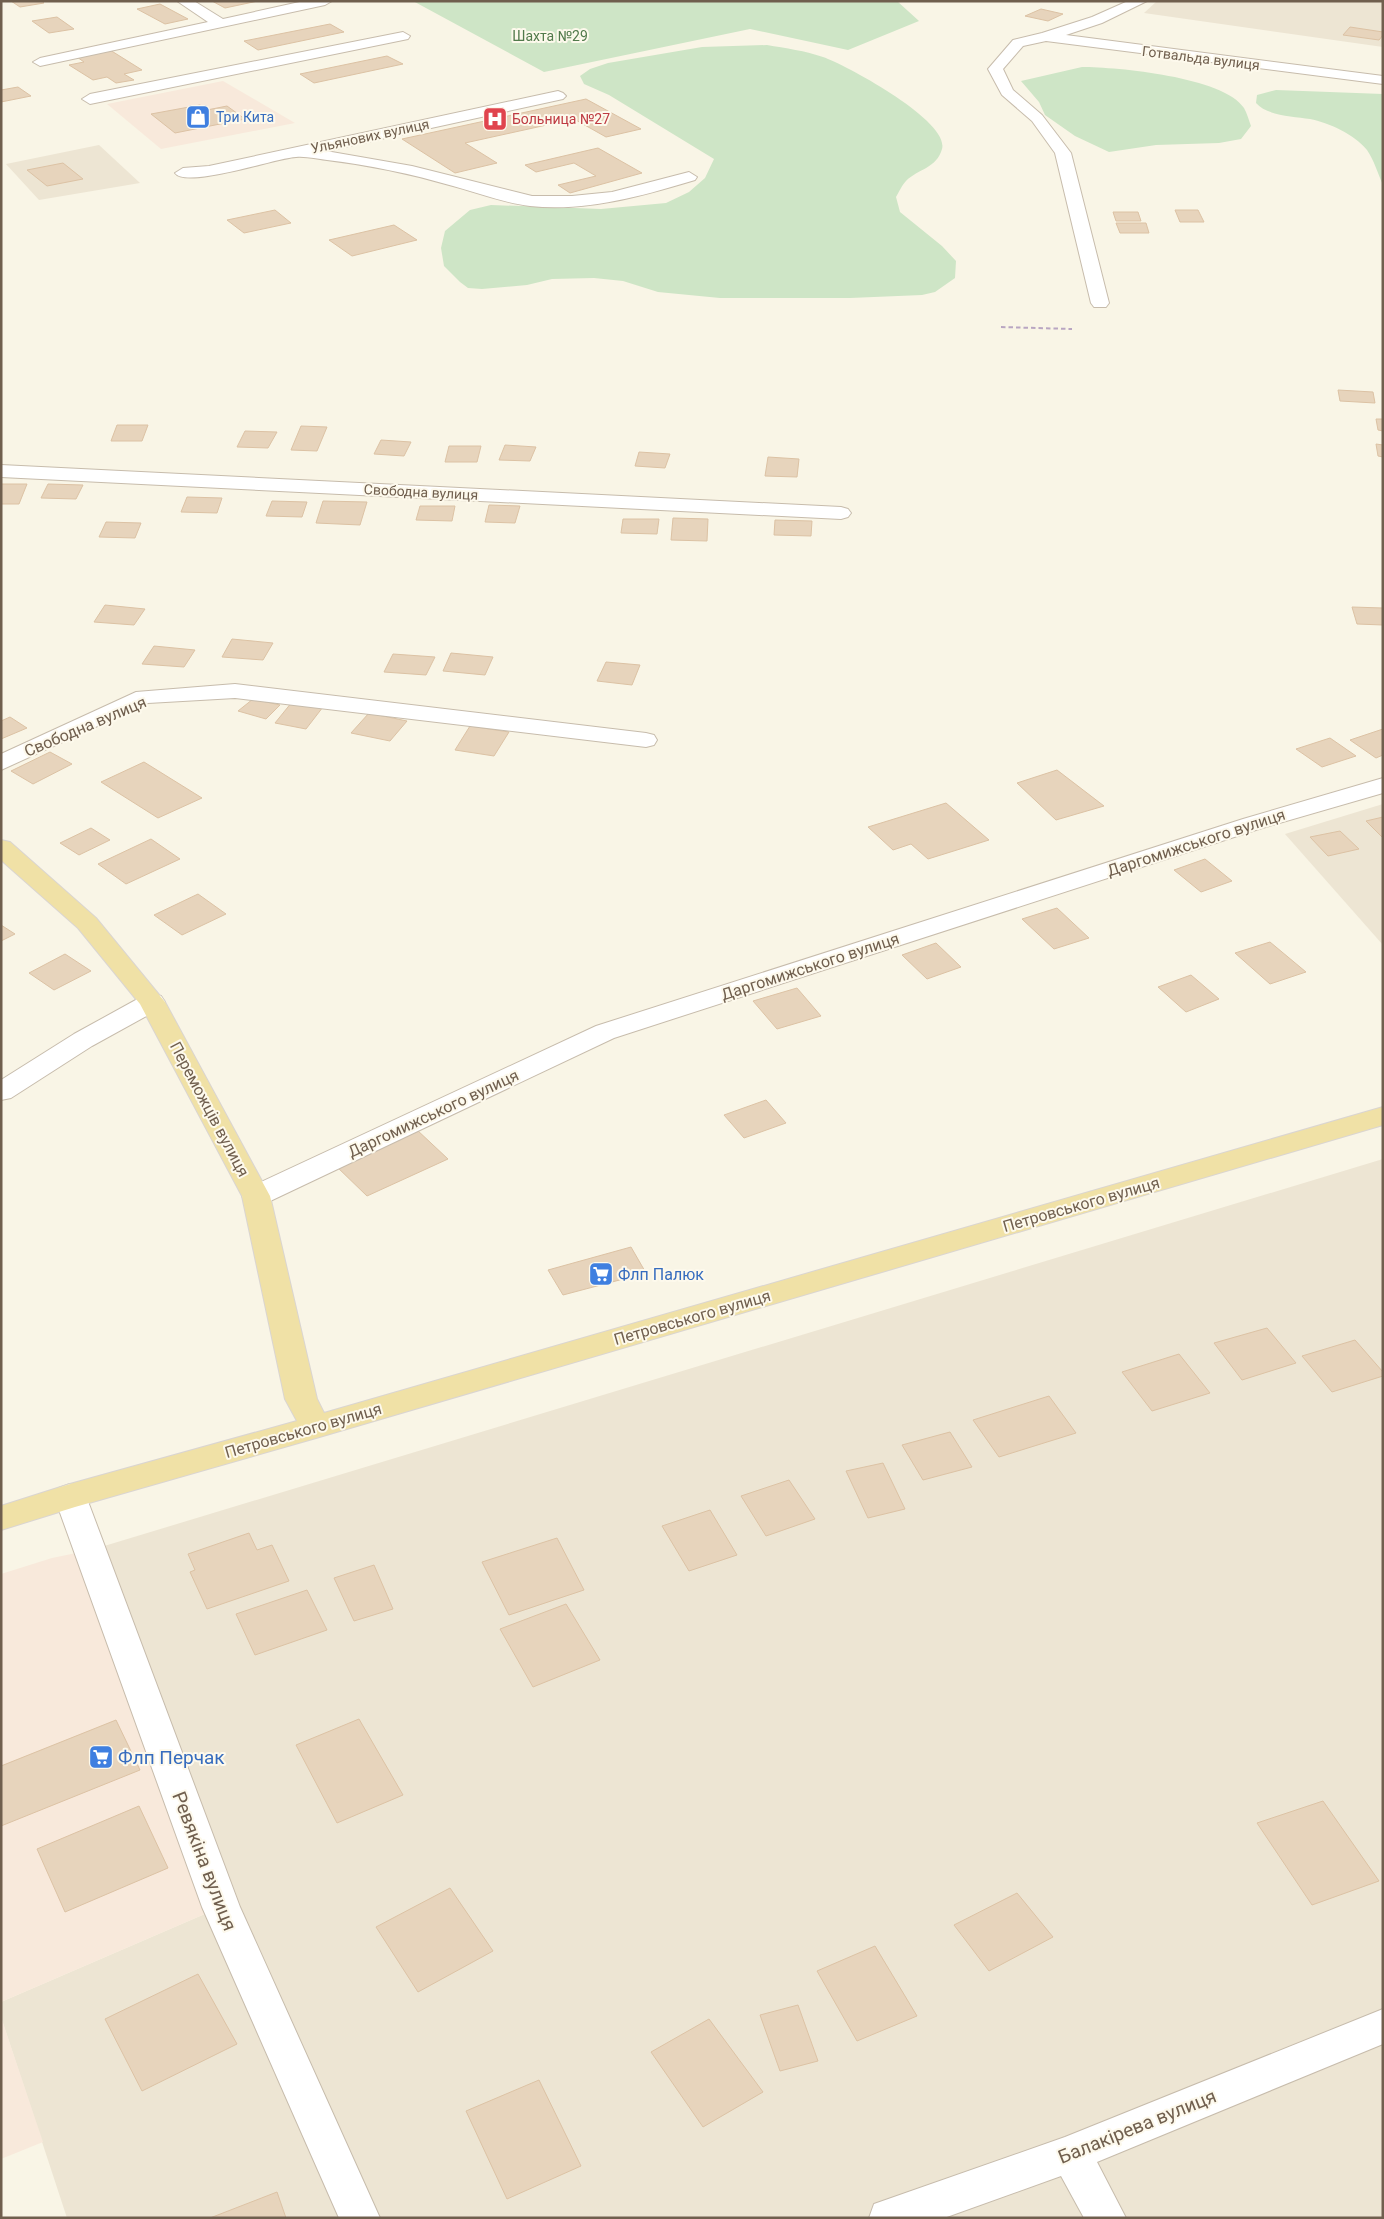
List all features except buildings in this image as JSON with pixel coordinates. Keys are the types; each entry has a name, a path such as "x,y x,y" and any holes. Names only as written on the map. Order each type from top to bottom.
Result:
{"main road":[{"name":"Переможців вулиця","path":"1,847 87,923 152,1002 256,1196 301,1399 316,1427"},
{"name":"Петровського вулиця","path":"1,1518 70,1496 316,1427 1383,1116"}],"street":[{"path":"184,1 220,23"},
{"path":"40,62 325,1"},
{"path":"1100,303 1063,153 1037,118 1007,92 995,69 1018,44 1046,37 1124,10 1140,1"},
{"path":"90,99 403,36"},
{"name":"Готвальда вулиця","path":"1046,37 1383,80"},
{"path":"1337,73 1383,71"},
{"name":"Ульянових вулиця","path":"183,173 208,171 558,96"},
{"path":"294,152 339,156 414,170 530,201 570,202 631,194 689,177"},
{"name":"Свободна вулиця","path":"1,471 841,513"},
{"name":"Свободна вулиця","path":"1,763 144,698 235,691 646,740"},
{"name":"Даргомижського вулиця","path":"256,1196 604,1032 1242,827 1383,785"},
{"path":"1,1092 83,1040 152,1002"},
{"name":"Ревякіна вулиця","path":"70,1496 221,1908 360,2218"},
{"name":"Балакірева вулиця","path":"889,2218 1071,2154 1383,2026"},
{"path":"1071,2154 1106,2218"}],"shaded area":[{"path":"1157,1 1383,1 1383,47 1144,13"},
{"path":"223,81 295,123 161,149 107,104"},
{"path":"99,145 140,183 39,200 6,164"},
{"path":"1383,804 1383,945 1285,834"},
{"path":"1383,1159 1383,2218 67,2218 1,2017 1,2002 221,1907 91,1550"},
{"path":"91,1550 221,1907 1,2002 1,1574 52,1558"},
{"path":"1,2017 43,2142 1,2159"}],"green space":[{"name":"Шахта №29","path":"413,1 897,1 919,21 848,50 750,29 544,72"},
{"path":"767,45 810,53 835,62 873,82 914,110 930,124 940,137 942,149 940,155 932,164 906,181 896,197 900,212 942,246 956,261 955,278 935,292 922,295 850,298 720,298 658,292 623,281 594,278 552,279 527,285 482,289 468,288 444,266 441,248 445,231 470,210 491,205 601,209 666,203 689,192 705,178 714,159 609,95 584,84 580,76 590,69 608,63 702,47"},
{"path":"1082,67 1143,72 1193,81 1233,97 1244,108 1251,126 1241,139 1219,143 1156,145 1109,152 1075,136 1045,115 1039,102 1021,81"},
{"path":"1276,90 1383,94 1383,185 1367,150 1348,134 1333,126 1310,119 1267,111 1256,103 1257,95"}],"railway":[{"path":"1001,327 1072,329"}],"place":[{"name":"Три Кита","path":"198,117"},
{"name":"Больница №27","path":"495,119"},
{"name":"Флп Палюк","path":"601,1274"},
{"name":"Флп Перчак","path":"101,1757"}]}
